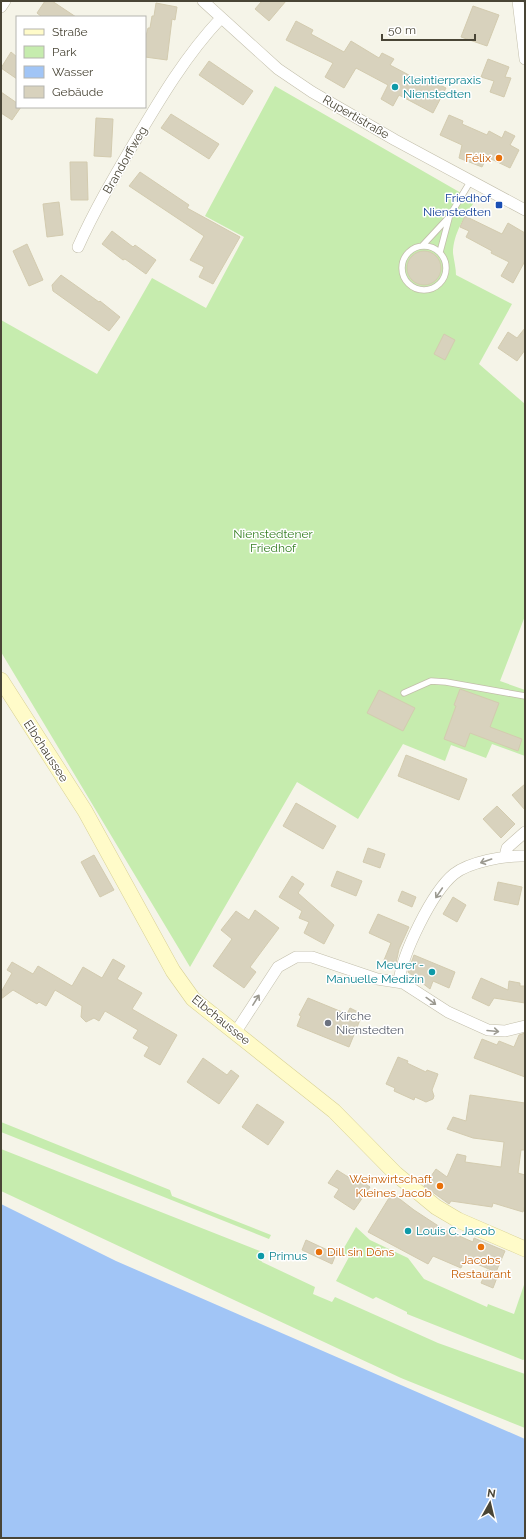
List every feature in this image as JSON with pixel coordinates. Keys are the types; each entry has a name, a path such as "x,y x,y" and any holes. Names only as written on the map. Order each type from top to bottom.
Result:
{"main road":[{"name":"Elbchaussee","path":"1,680 85,811 173,971 187,992 199,1005 334,1111 396,1174 436,1207 458,1220 525,1249"}],"street":[{"path":"1,7 5,1"},
{"name":"Rupertistraße","path":"203,1 278,69 301,85 370,126 470,182 525,210"},
{"path":"518,1 525,59"},
{"name":"Brandorffweg","path":"78,247 92,217 155,108 184,63 221,18"},
{"path":"505,856 508,848 525,832"},
{"path":"399,982 401,968 409,946 429,908 447,881 455,873 505,856 525,856"},
{"path":"235,1033 274,972 282,964 296,956 312,957 377,979 399,982 414,988 448,1012 488,1030 505,1031 525,1026"}],"lane":[{"path":"422,246 428,246 440,252 444,257 447,269 443,280 434,288 428,290 414,288 404,278 402,263 409,252 422,246 449,217 470,182"},
{"path":"440,252 449,217"},
{"path":"404,693 431,680 525,696"}],"green space":[{"name":"Nienstedtener Friedhof","path":"275,86 475,201 457,232 455,239 453,253 456,275 512,304 479,364 525,404 525,616 500,681 525,690 525,756 492,744 486,758 451,745 445,761 403,744 358,819 297,782 190,967 1,652 1,320 97,374 152,278 206,308 244,237 205,216"},
{"path":"1,1122 170,1190 172,1196 271,1235 269,1239 1,1132"},
{"path":"1,1149 260,1251 259,1257 262,1262 315,1287 313,1294 332,1302 335,1297 438,1343 525,1374 525,1428 401,1378 1,1191"},
{"path":"356,1227 370,1240 408,1258 424,1279 487,1307 488,1304 514,1314 525,1282 525,1359 523,1360 407,1314 407,1312 376,1297 373,1299 336,1281 349,1257 341,1253"}],"water":[{"path":"1,1204 116,1261 525,1439 525,1538 1,1538"}],"building":[{"path":"45,1 52,1 74,16 41,16 37,13"},
{"path":"262,1 286,1 269,21 255,9"},
{"path":"156,3 177,7 175,20 172,19 167,60 146,57 146,36 148,28 150,28 152,16 154,16"},
{"path":"473,6 499,15 487,46 461,37"},
{"path":"296,21 313,30 311,34 344,52 351,41 379,58 382,53 394,59 390,65 422,82 425,77 446,88 433,113 399,95 393,106 381,99 388,85 356,68 344,88 325,77 333,63 286,40"},
{"path":"11,52 16,56 16,78 1,68"},
{"path":"488,59 509,67 505,77 511,78 504,97 490,92 494,81 481,77"},
{"path":"209,61 253,91 243,105 199,75"},
{"path":"1,92 16,102 16,108 20,108 12,120 1,113"},
{"path":"171,114 219,144 209,159 161,128"},
{"path":"449,115 463,121 462,124 487,135 489,131 502,138 505,131 515,136 510,145 519,150 510,168 487,157 482,167 459,158 462,145 440,135"},
{"path":"96,118 113,119 111,157 94,156"},
{"path":"70,162 87,162 88,200 71,200"},
{"path":"140,172 189,205 187,208 240,237 213,284 199,277 204,267 190,260 204,236 129,186"},
{"path":"59,202 63,235 47,237 43,204"},
{"path":"465,216 502,234 508,223 525,233 525,261 513,283 501,276 509,262 491,253 492,251 466,237 469,231 460,227"},
{"path":"112,231 133,247 135,245 156,260 146,274 125,259 123,260 102,244"},
{"path":"27,244 43,280 29,286 13,251"},
{"path":"424,251 436,256 441,268 436,280 424,285 412,280 407,268 412,256"},
{"path":"61,275 99,302 100,301 120,317 109,331 53,291 52,285"},
{"path":"525,328 525,350 517,361 498,348 508,332 517,338"},
{"path":"444,334 455,340 445,360 434,354"},
{"path":"460,689 499,703 490,727 522,739 518,751 470,733 465,747 444,739 456,706 454,705"},
{"path":"379,690 415,708 403,731 367,713"},
{"path":"406,755 467,779 459,800 398,776"},
{"path":"525,784 525,810 512,795"},
{"path":"296,803 336,826 323,849 283,826"},
{"path":"497,806 515,824 501,838 483,819"},
{"path":"368,848 385,854 380,868 363,862"},
{"path":"94,855 114,890 100,897 81,862"},
{"path":"337,871 362,881 356,896 331,886"},
{"path":"292,876 304,884 298,893 334,925 324,944 304,933 309,922 299,918 302,911 279,897"},
{"path":"498,882 522,887 518,905 494,900"},
{"path":"402,891 416,897 412,907 398,901"},
{"path":"453,897 466,905 457,922 443,914"},
{"path":"255,910 279,928 250,967 256,972 244,988 213,966 232,939 221,930 236,911 249,920"},
{"path":"378,914 409,927 399,949 396,963 394,961 391,969 382,965 391,943 369,933"},
{"name":"Meurer - Manuelle Medizin","path":"414,955 455,972 449,988 433,981 430,989 408,972"},
{"path":"113,959 125,966 117,979 142,993 132,1009 177,1035 160,1065 144,1056 149,1047 133,1038 138,1030 105,1011 99,1021 94,1018 86,1022 81,1017 82,1006 55,990 46,1006 39,1002 37,1004 13,990 1,999 1,992 12,973 7,970 12,962 33,974 38,966 72,986 83,967 102,978"},
{"path":"481,978 508,990 509,981 520,983 520,986 525,986 525,1003 494,998 489,1006 472,998"},
{"name":"Kirche Nienstedten","path":"308,998 347,1014 350,1008 360,1013 358,1019 360,1020 349,1047 297,1026 301,1016 299,1015"},
{"path":"525,1033 525,1077 474,1058 482,1039 497,1045 499,1041 514,1047 519,1035"},
{"path":"398,1057 426,1072 427,1070 438,1074 432,1090 434,1096 433,1099 426,1102 415,1097 414,1100 394,1091 395,1088 386,1084"},
{"path":"203,1058 227,1075 231,1070 239,1076 219,1104 187,1082"},
{"path":"470,1095 525,1103 525,1150 521,1150 518,1173 525,1175 525,1205 523,1212 493,1203 492,1207 451,1201 449,1204 424,1186 436,1169 447,1177 457,1154 466,1156 465,1162 501,1167 504,1142 473,1138 447,1129 453,1117 466,1121"},
{"path":"257,1104 284,1122 268,1145 242,1127"},
{"path":"337,1170 353,1180 355,1177 370,1187 354,1210 334,1197 339,1189 328,1183"},
{"name":"Louis C. Jacob","path":"392,1193 414,1210 443,1229 473,1242 474,1238 505,1251 496,1272 465,1259 461,1268 433,1256 428,1264 368,1232"},
{"path":"306,1240 336,1254 332,1264 302,1250"},
{"path":"487,1270 498,1275 493,1288 481,1283"}],"place":[{"name":"Kleintierpraxis Nienstedten","path":"395,87"},
{"name":"Félix","path":"499,158"},
{"name":"Friedhof Nienstedten","path":"499,205"},
{"name":"Meurer - Manuelle Medizin","path":"432,972"},
{"name":"Kirche Nienstedten","path":"328,1023"},
{"name":"Weinwirtschaft Kleines Jacob","path":"440,1186"},
{"name":"Louis C. Jacob","path":"408,1231"},
{"name":"Jacobs Restaurant","path":"481,1247"},
{"name":"Dill sin Döns","path":"319,1252"},
{"name":"Primus","path":"261,1256"}]}
